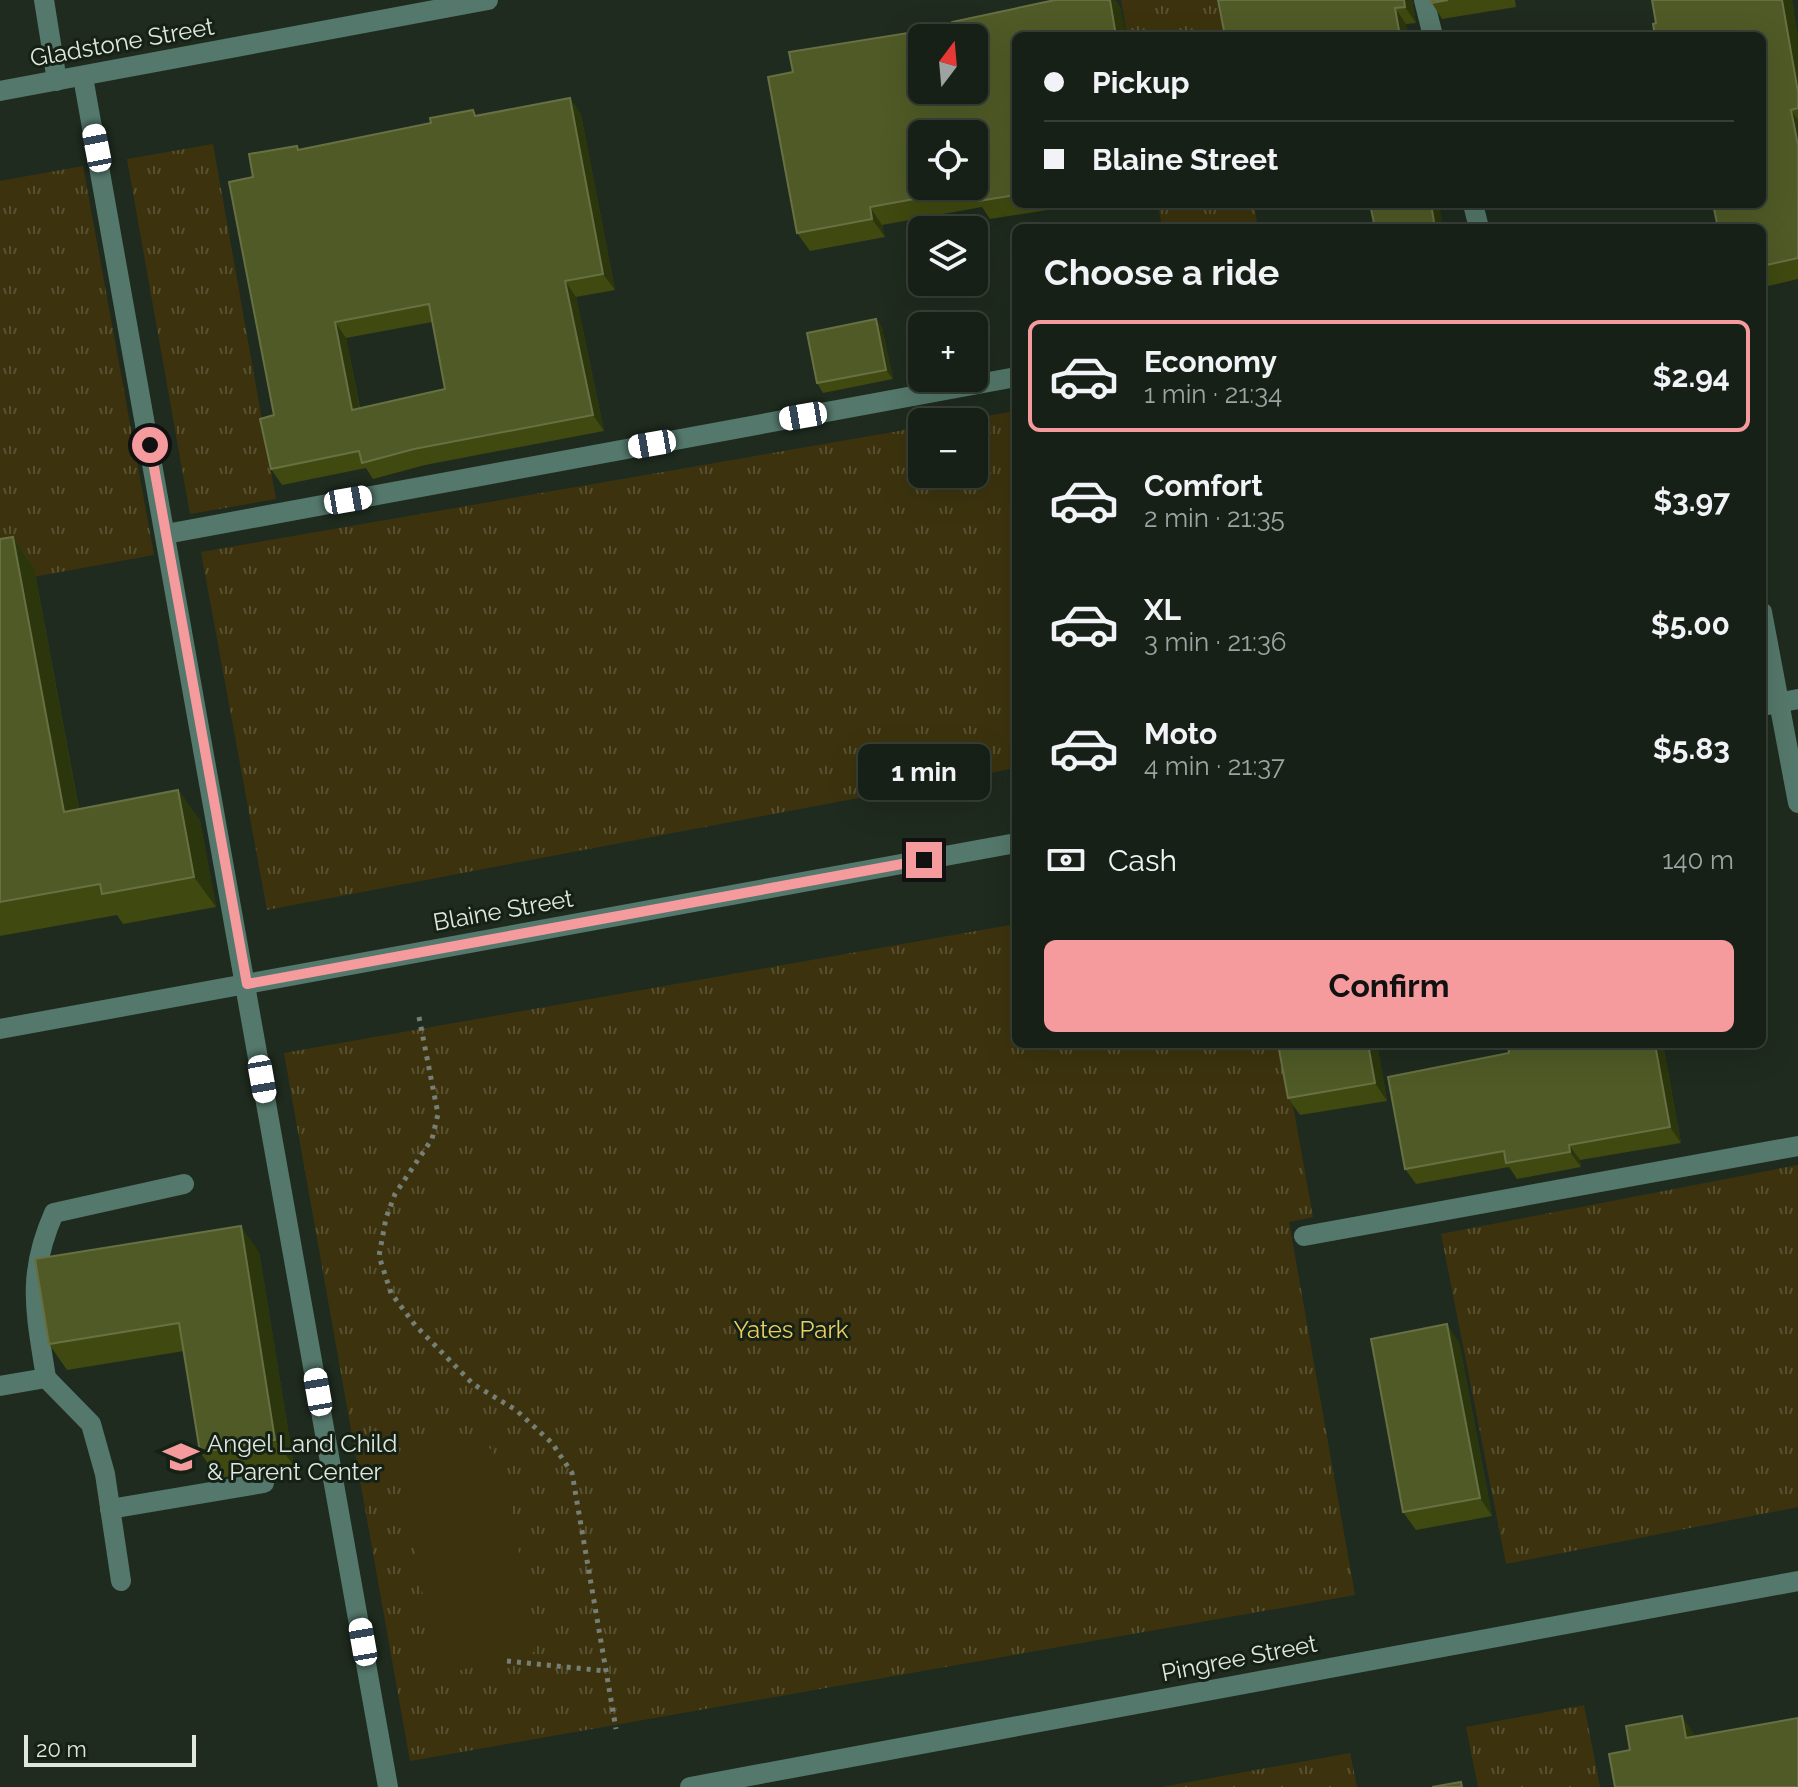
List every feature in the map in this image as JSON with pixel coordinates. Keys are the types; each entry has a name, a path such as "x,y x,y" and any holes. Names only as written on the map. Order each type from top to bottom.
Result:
{"street":[{"path":"44,0 57,81"},
{"name":"Gladstone Street","path":"0,91 488,0"},
{"path":"1424,0 1432,32"},
{"path":"83,77 388,1787"},
{"path":"166,534 1012,378"},
{"path":"1766,633 1798,803"},
{"name":"Blaine Street","path":"0,1029 1012,844"},
{"path":"1304,1236 1798,1146"},
{"path":"121,1581 101,1454 91,1424 46,1378 33,1296 43,1237 54,1213 184,1184"},
{"path":"0,1386 46,1378"},
{"path":"110,1509 264,1483"},
{"name":"Pingree Street","path":"690,1787 1798,1581"}],"path":[{"path":"419,1017 438,1114 432,1139 395,1194 386,1218 379,1256 391,1293 415,1325 473,1384 516,1410 552,1443 572,1473 616,1729"},
{"path":"507,1661 606,1671"}],"green space":[{"path":"1121,0 1217,0 1223,32 1126,32"},
{"path":"213,144 276,499 190,514 127,159"},
{"path":"83,166 154,555 0,583 0,181"},
{"path":"1159,208 1255,208 1257,224 1161,224"},
{"path":"1012,412 1012,769 267,910 201,552 908,429 908,488 988,488 988,416"},
{"name":"Yates Park","path":"1012,925 1012,1048 1283,1048 1313,1217 1289,1222 1355,1595 410,1761 284,1053"},
{"path":"1798,1165 1798,1507 1506,1564 1441,1234"},
{"path":"438,1431 480,1436 506,1469 534,1652 436,1676 402,1467 414,1449"},
{"path":"1584,1705 1600,1787 1478,1787 1466,1727"},
{"path":"1350,1753 1357,1787 1162,1787"}],"building":[{"path":"1055,0 1110,0 1115,32 1012,32 1012,196 988,199 988,120 908,120 909,200 870,207 872,219 797,233 768,77 793,72 789,52 908,33 908,104 988,104 988,24 952,22"},
{"path":"1218,0 1404,0 1405,7 1395,8 1399,32 1224,32"},
{"path":"1652,0 1782,0 1798,92 1798,108 1791,110 1798,145 1798,258 1766,265 1766,224 1717,224 1714,208 1766,208 1766,32 1654,32 1653,24 1656,23"},
{"path":"570,98 603,274 565,281 593,415 414,449 362,463 359,451 271,469 260,419 274,415 229,182 253,177 249,154 297,146 298,150 431,123 430,118 473,110 475,116","holes":["429,304 445,389 352,410 335,322"]},
{"path":"1371,208 1432,208 1434,224 1374,224"},
{"path":"876,319 886,370 817,383 807,333"},
{"path":"13,537 64,812 178,790 194,877 102,894 100,884 0,902 0,539"},
{"path":"1279,1048 1369,1048 1375,1083 1288,1098"},
{"path":"1508,1048 1656,1048 1670,1127 1569,1145 1570,1152 1506,1163 1504,1151 1405,1169 1388,1077 1509,1053"},
{"path":"241,1226 275,1440 200,1452 179,1323 49,1344 35,1259"},
{"path":"1447,1324 1480,1498 1403,1512 1371,1339"},
{"path":"1682,1716 1686,1738 1798,1718 1798,1787 1615,1787 1609,1754 1630,1750 1626,1726"},
{"path":"1461,1782 1462,1787 1432,1787"}],"place":[{"name":"Angel Land Child & Parent Center","path":"181,1457"}],"route":[{"path":"150,445 247,984 924,860"}]}
